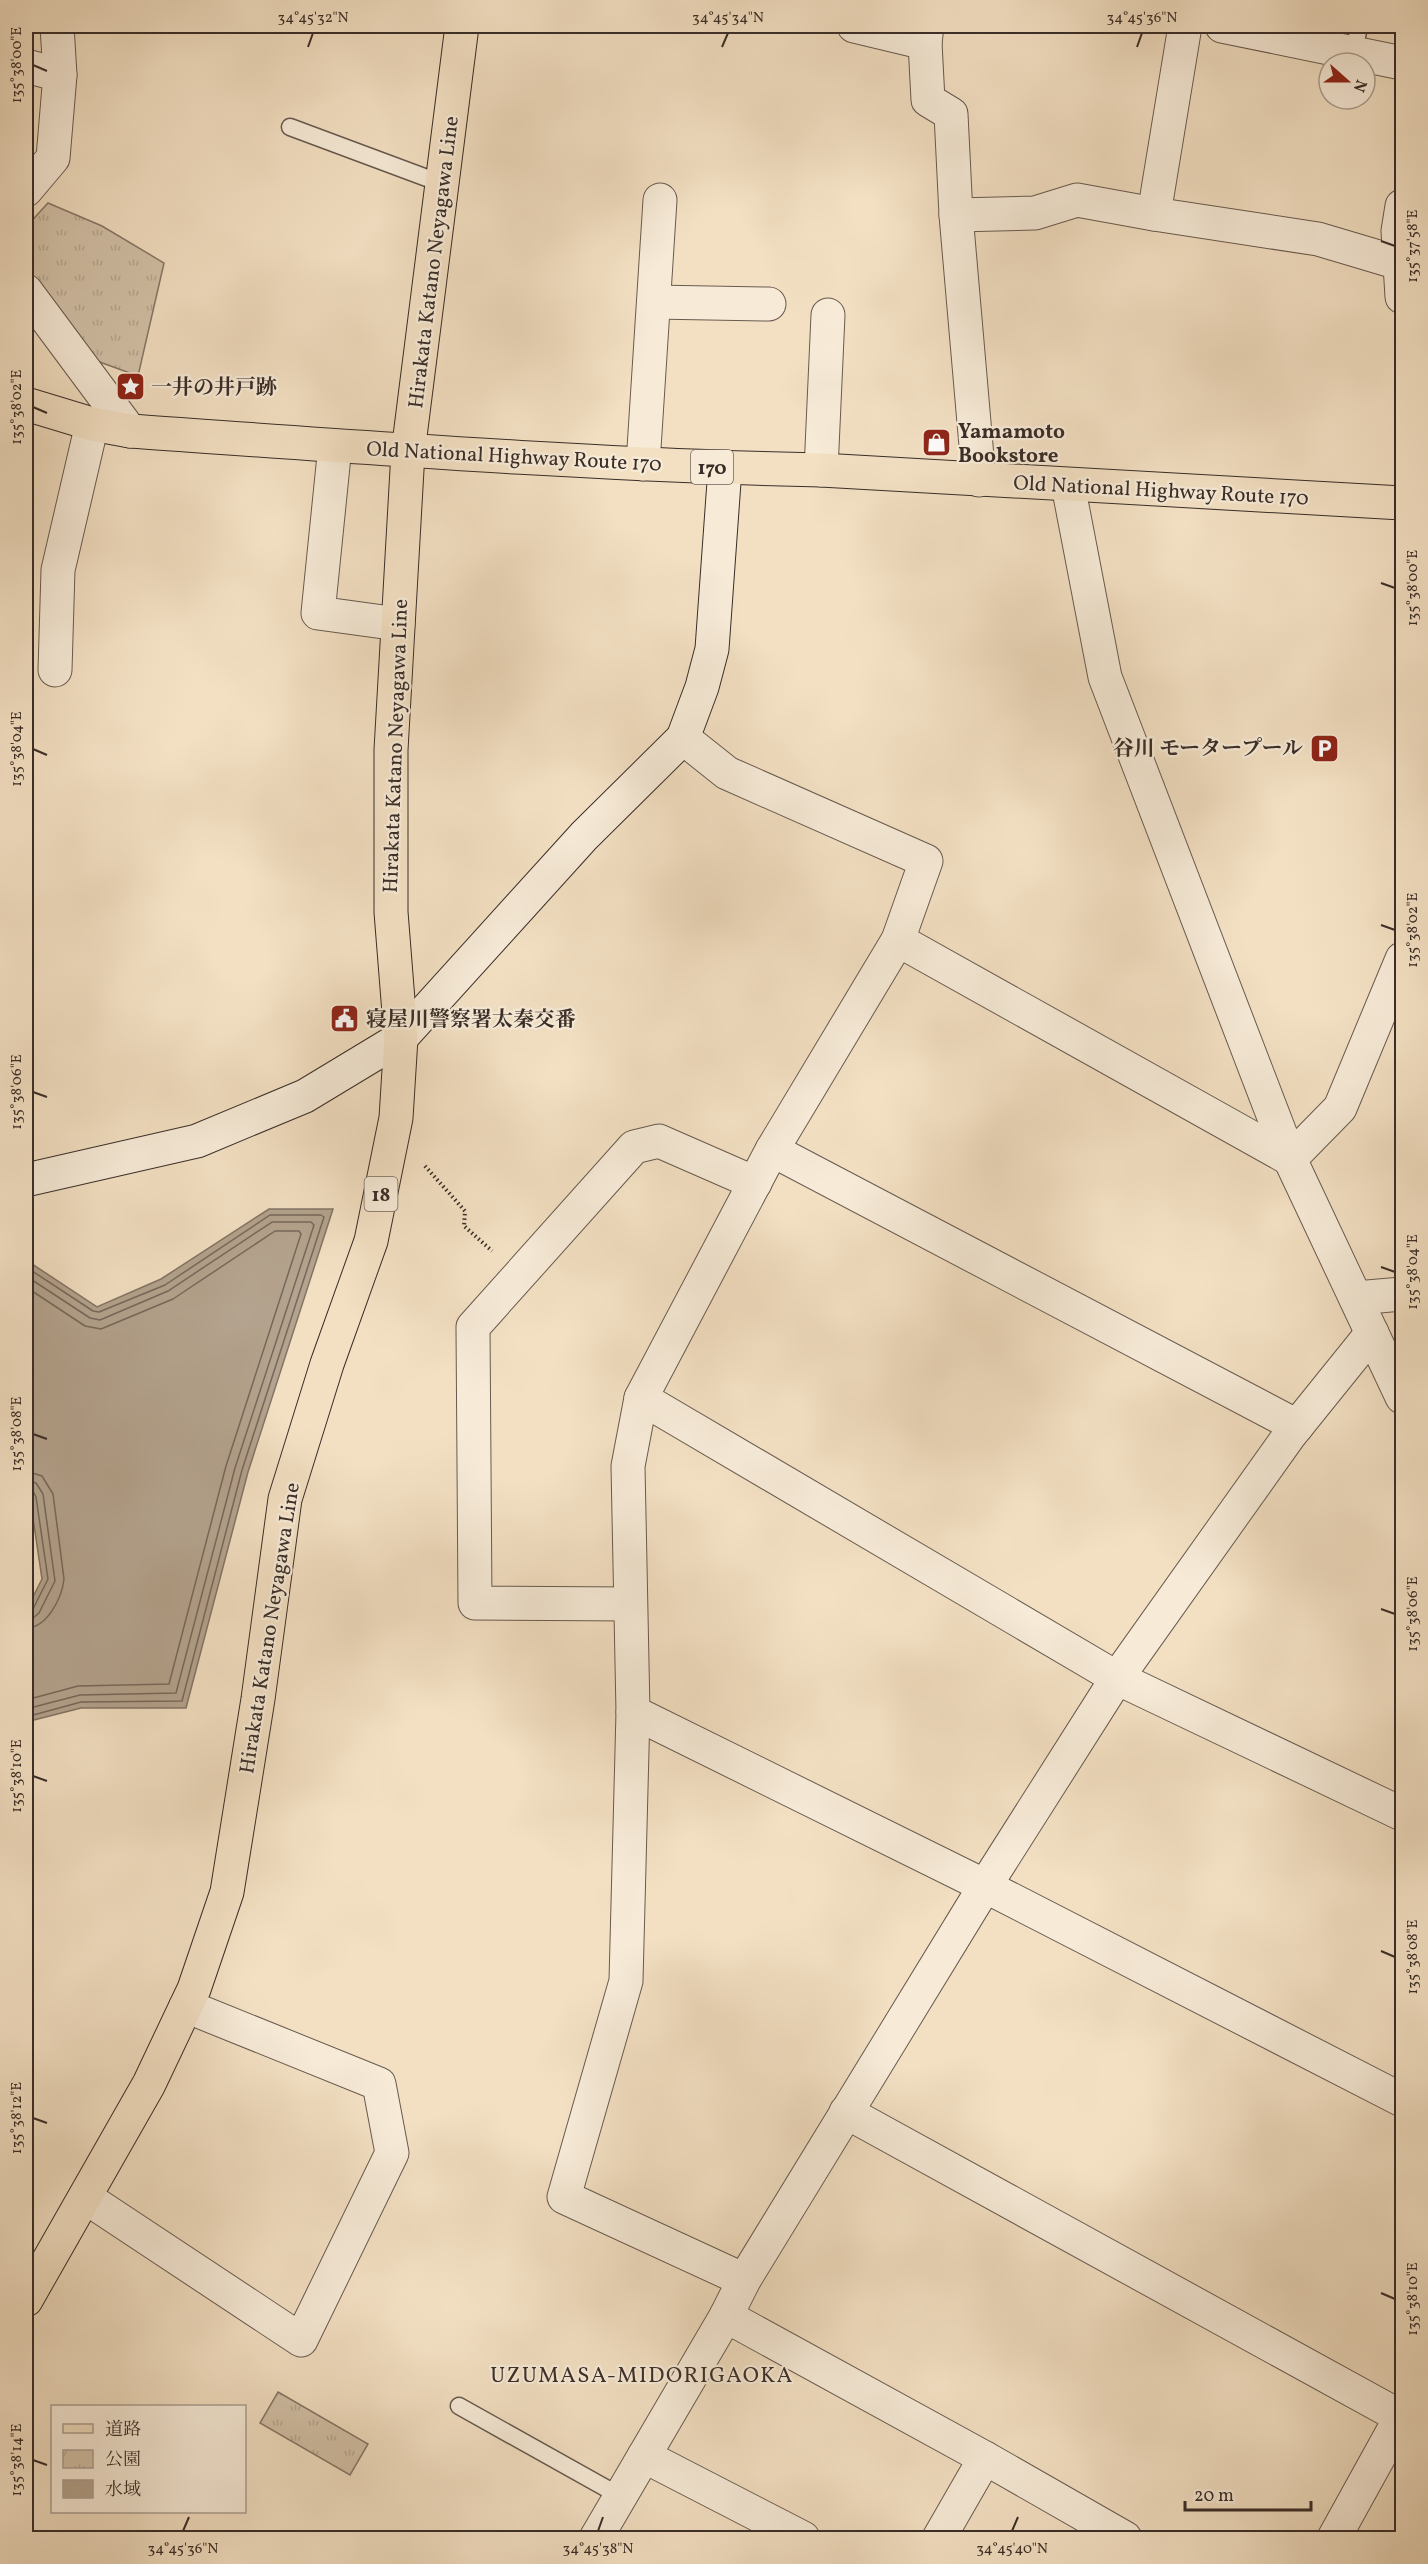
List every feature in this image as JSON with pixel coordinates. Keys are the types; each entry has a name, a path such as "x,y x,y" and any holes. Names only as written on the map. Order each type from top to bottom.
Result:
{"main road":[{"name":"Hirakata Katano Neyagawa Line","path":"26,2300 149,2084 194,1989 227,1892 258,1699 285,1499 327,1364 371,1240 396,1118 401,1038 391,912 391,750 408,452 462,26"},
{"name":"Old National Highway Route 170","path":"26,404 92,424 130,431 408,452 725,468 822,470 1402,503"}],"street":[{"path":"31,176 53,158 60,75 57,26"},
{"path":"854,26 926,34 928,100 951,114 956,215 979,480"},
{"path":"1154,214 1185,26"},
{"path":"1222,26 1357,39 1402,63"},
{"path":"26,66 60,75"},
{"path":"643,464 660,200"},
{"path":"956,215 1035,213 1077,200 1318,239 1402,264"},
{"path":"1402,206 1398,231 1402,264 1402,297"},
{"path":"26,291 130,431"},
{"path":"654,302 769,304"},
{"path":"822,470 828,315"},
{"path":"55,670 58,570 92,424"},
{"path":"335,446 318,614 398,624"},
{"path":"26,1180 207,1137 305,1096 401,1038 584,836 683,738 702,687 712,649 725,468"},
{"path":"1068,485 1106,677 1290,1159 1402,1397"},
{"path":"683,738 728,773 926,861 898,940 772,1150 640,1398 628,1466 633,1712 626,1981 564,2197 744,2280"},
{"path":"898,940 1290,1159"},
{"path":"1290,1159 1340,1108 1402,959"},
{"path":"630,1604 475,1603 473,1327 634,1147 659,1141 755,1183"},
{"path":"772,1150 1297,1426"},
{"path":"1356,1298 1402,1294"},
{"path":"596,2538 726,2316 744,2280 984,1886 1117,1678 1297,1426 1372,1333"},
{"path":"640,1398 1117,1678 1402,1814"},
{"path":"633,1712 984,1886 1402,2100"},
{"path":"85,2197 301,2340 392,2152 379,2084 186,2006"},
{"path":"846,2112 1402,2416 1344,2535"},
{"path":"726,2316 985,2458 1125,2538"},
{"path":"644,2456 803,2538"},
{"path":"939,2538 985,2458"}],"lane":[{"path":"290,127 443,184"},
{"path":"459,2406 620,2496"}],"path":[{"path":"422,1163 465,1210 464,1226 519,1276"}],"green space":[{"path":"48,203 102,226 164,263 138,376 97,361 26,276 26,227"},
{"path":"278,2392 368,2444 350,2475 260,2423"}],"water":[{"path":"269,1209 333,1209 248,1472 186,1708 81,1708 26,1722 26,1611 42,1579 30,1498 26,1488 26,1260 97,1307 161,1279"}],"place":[{"name":"一井の井戸跡","path":"130,387"},
{"name":"Yamamoto Bookstore","path":"937,443"},
{"name":"谷川 モータープール","path":"1324,748"},
{"name":"寝屋川警察署太秦交番","path":"345,1019"}],"district":[{"name":"UZUMASA-MIDORIGAOKA","path":"642,2374"}]}
